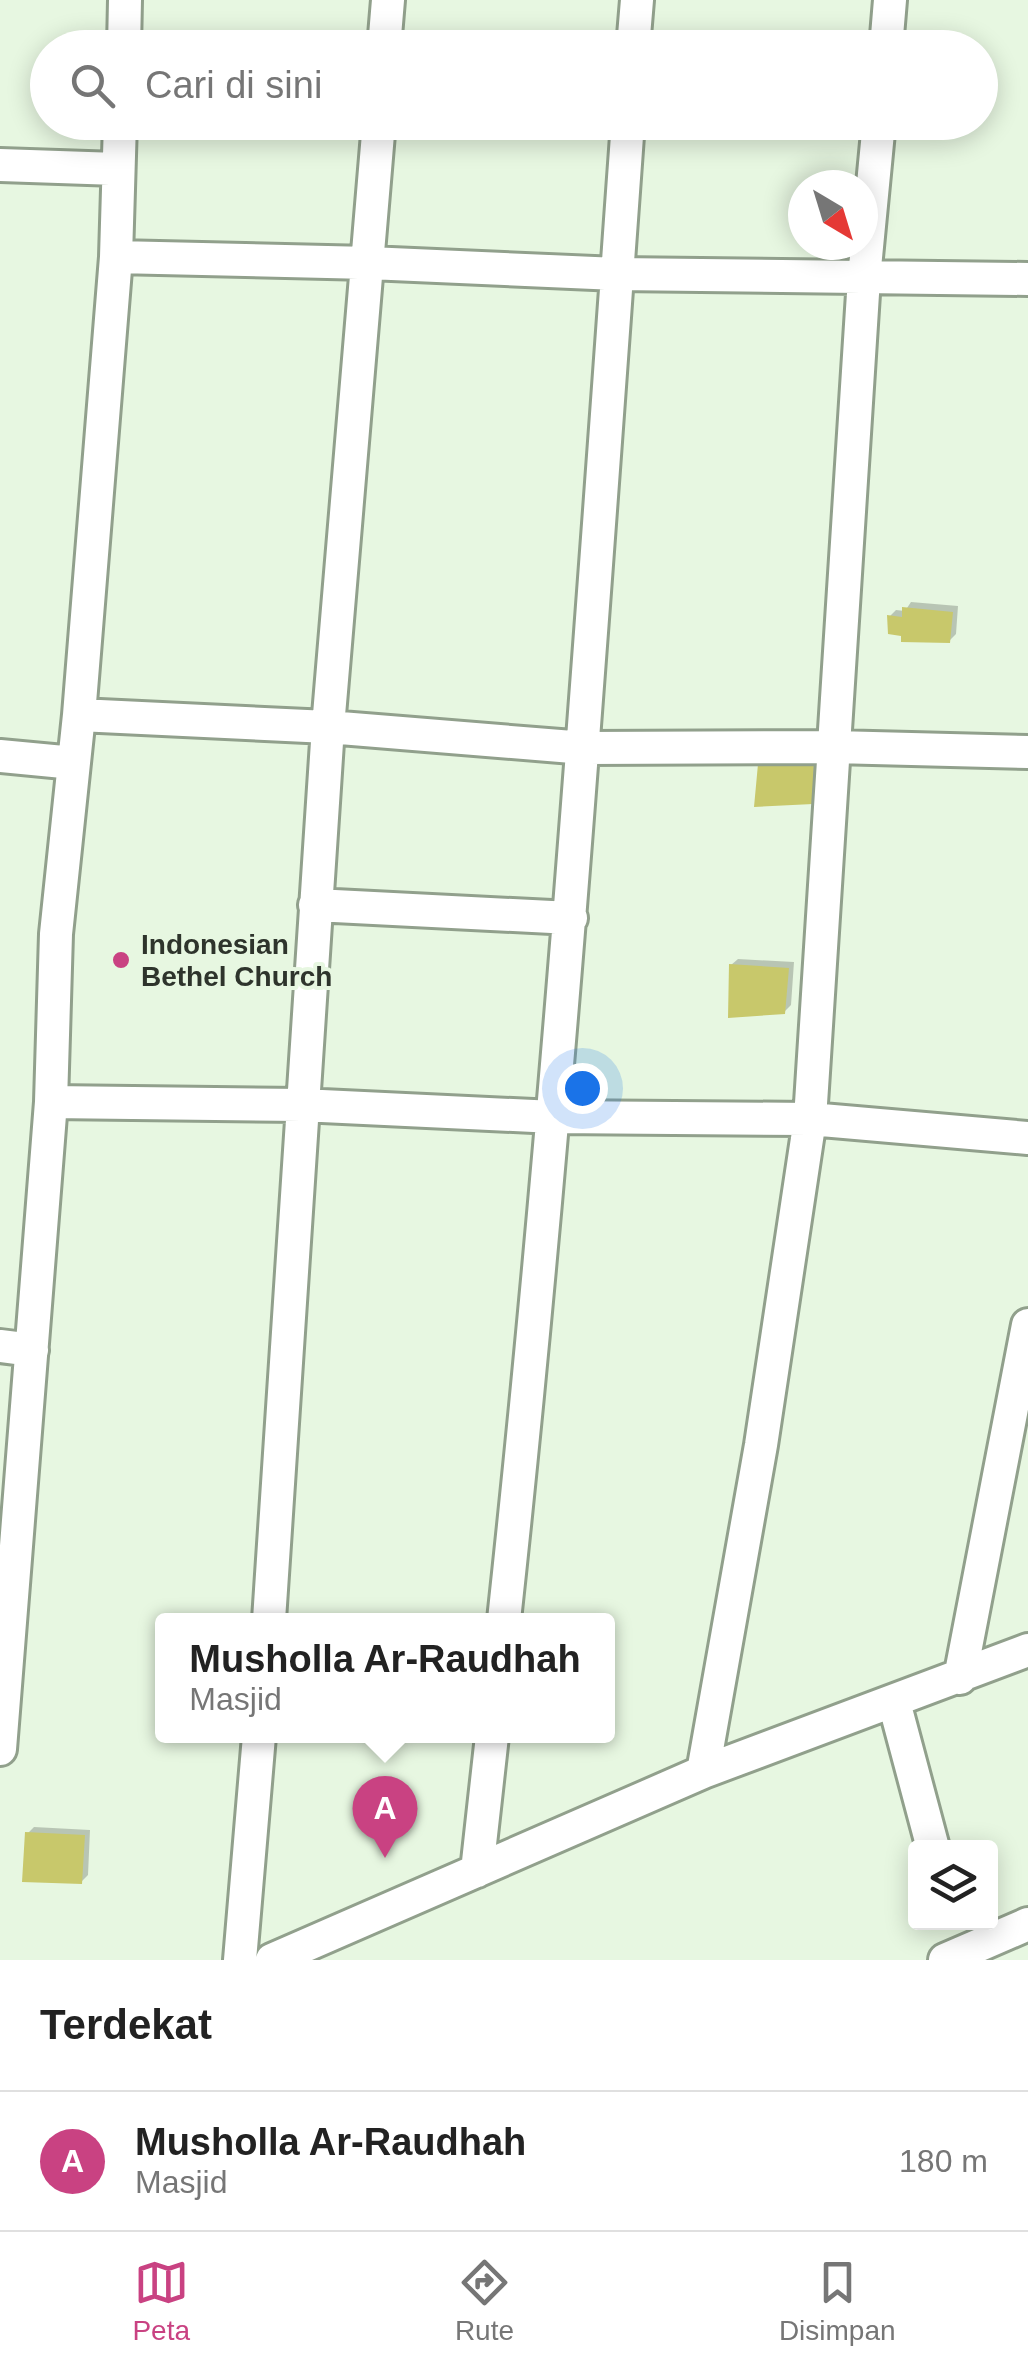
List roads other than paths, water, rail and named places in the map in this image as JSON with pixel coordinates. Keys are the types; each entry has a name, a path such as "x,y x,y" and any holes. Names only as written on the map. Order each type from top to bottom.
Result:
{"street":[{"path":"124,30 125,0"},
{"path":"386,30 388,0"},
{"path":"634,30 636,0"},
{"path":"888,30 890,0"},
{"path":"0,1749 16,1348 51,1102 56,934 79,715 116,257 119,140"},
{"path":"268,1613 328,728 378,140"},
{"path":"505,1613 571,918 627,140"},
{"path":"703,1772 761,1446 810,1120 864,278 877,140"},
{"path":"0,165 117,168"},
{"path":"116,257 617,274 1028,279"},
{"path":"79,715 328,728 585,748 834,747 1028,752"},
{"path":"0,756 74,763"},
{"path":"315,905 571,918"},
{"path":"51,1102 301,1105 554,1117 810,1120 1028,1138"},
{"path":"960,1678 1028,1326"},
{"path":"272,1960 324,1950 477,1872 703,1772 1028,1650"},
{"path":"894,1702 931,1840"},
{"path":"240,1960 258,1743"},
{"path":"477,1872 491,1743"},
{"path":"954,1945 1028,1924"}],"place":[{"name":"Indonesian Bethel Church","path":"121,960"},
{"name":"Musholla Ar-Raudhah","path":"385,1858"}]}
